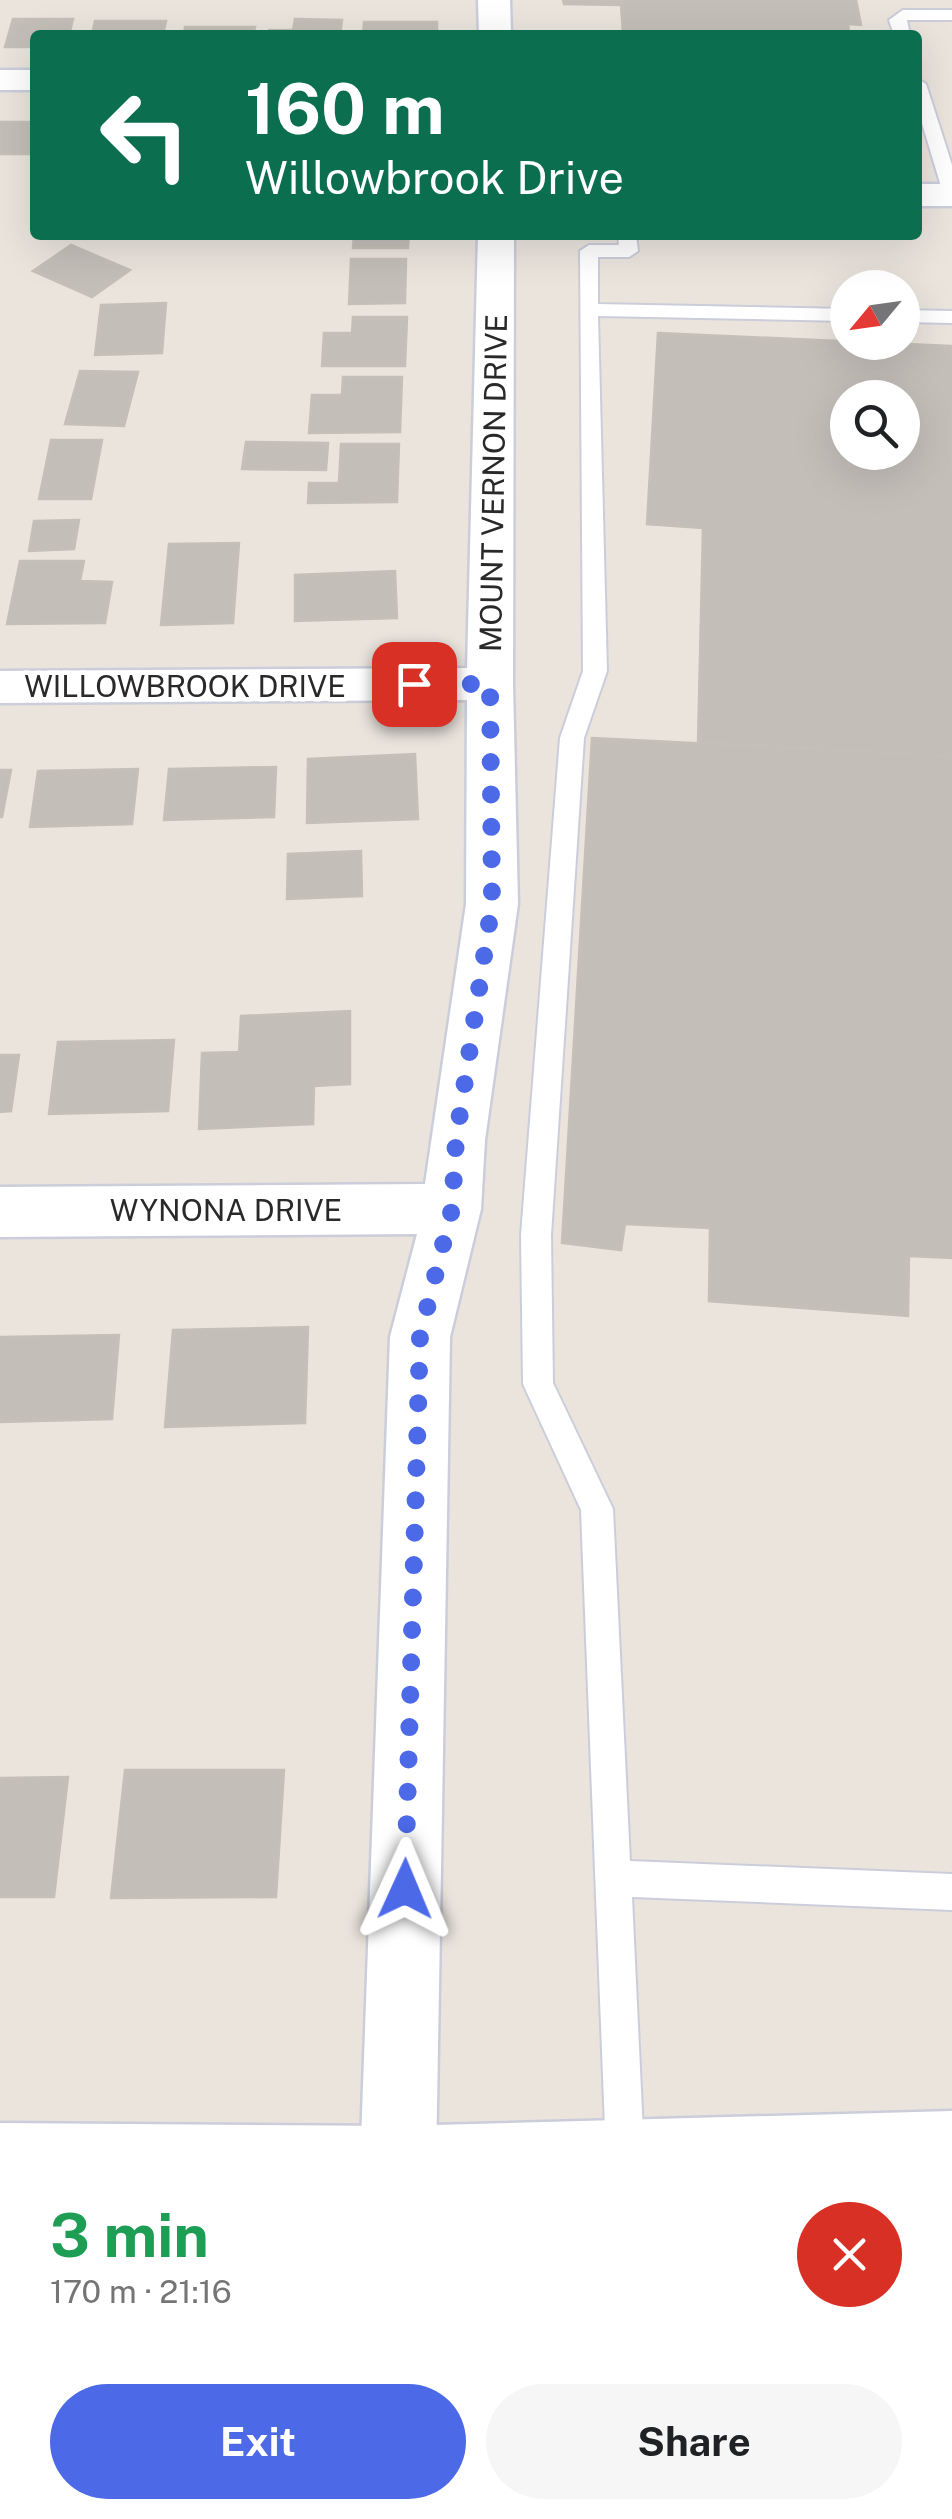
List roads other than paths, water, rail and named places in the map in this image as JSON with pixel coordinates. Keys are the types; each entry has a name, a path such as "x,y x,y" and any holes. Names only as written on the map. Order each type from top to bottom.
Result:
{"street":[{"path":"494,0 495,30"},
{"path":"0,80 30,80"},
{"path":"922,195 952,194"},
{"name":"MOUNT VERNON DRIVE","path":"397,2165 420,1336 452,1209 456,1140 492,904 490,684 496,240"},
{"name":"WILLOWBROOK DRIVE","path":"0,687 490,684"},
{"name":"WYNONA DRIVE","path":"0,1212 452,1209"},
{"path":"0,2162 100,2166 626,2159 741,2162 952,2150"}],"lane":[{"path":"901,8 952,15"},
{"path":"922,97 952,194"},
{"path":"626,2159 597,1509 538,1384 536,1236 572,738 595,671 589,251 630,251 628,240"},
{"path":"588,310 830,315"},
{"path":"920,316 952,317"},
{"path":"612,1878 952,1892"}]}
